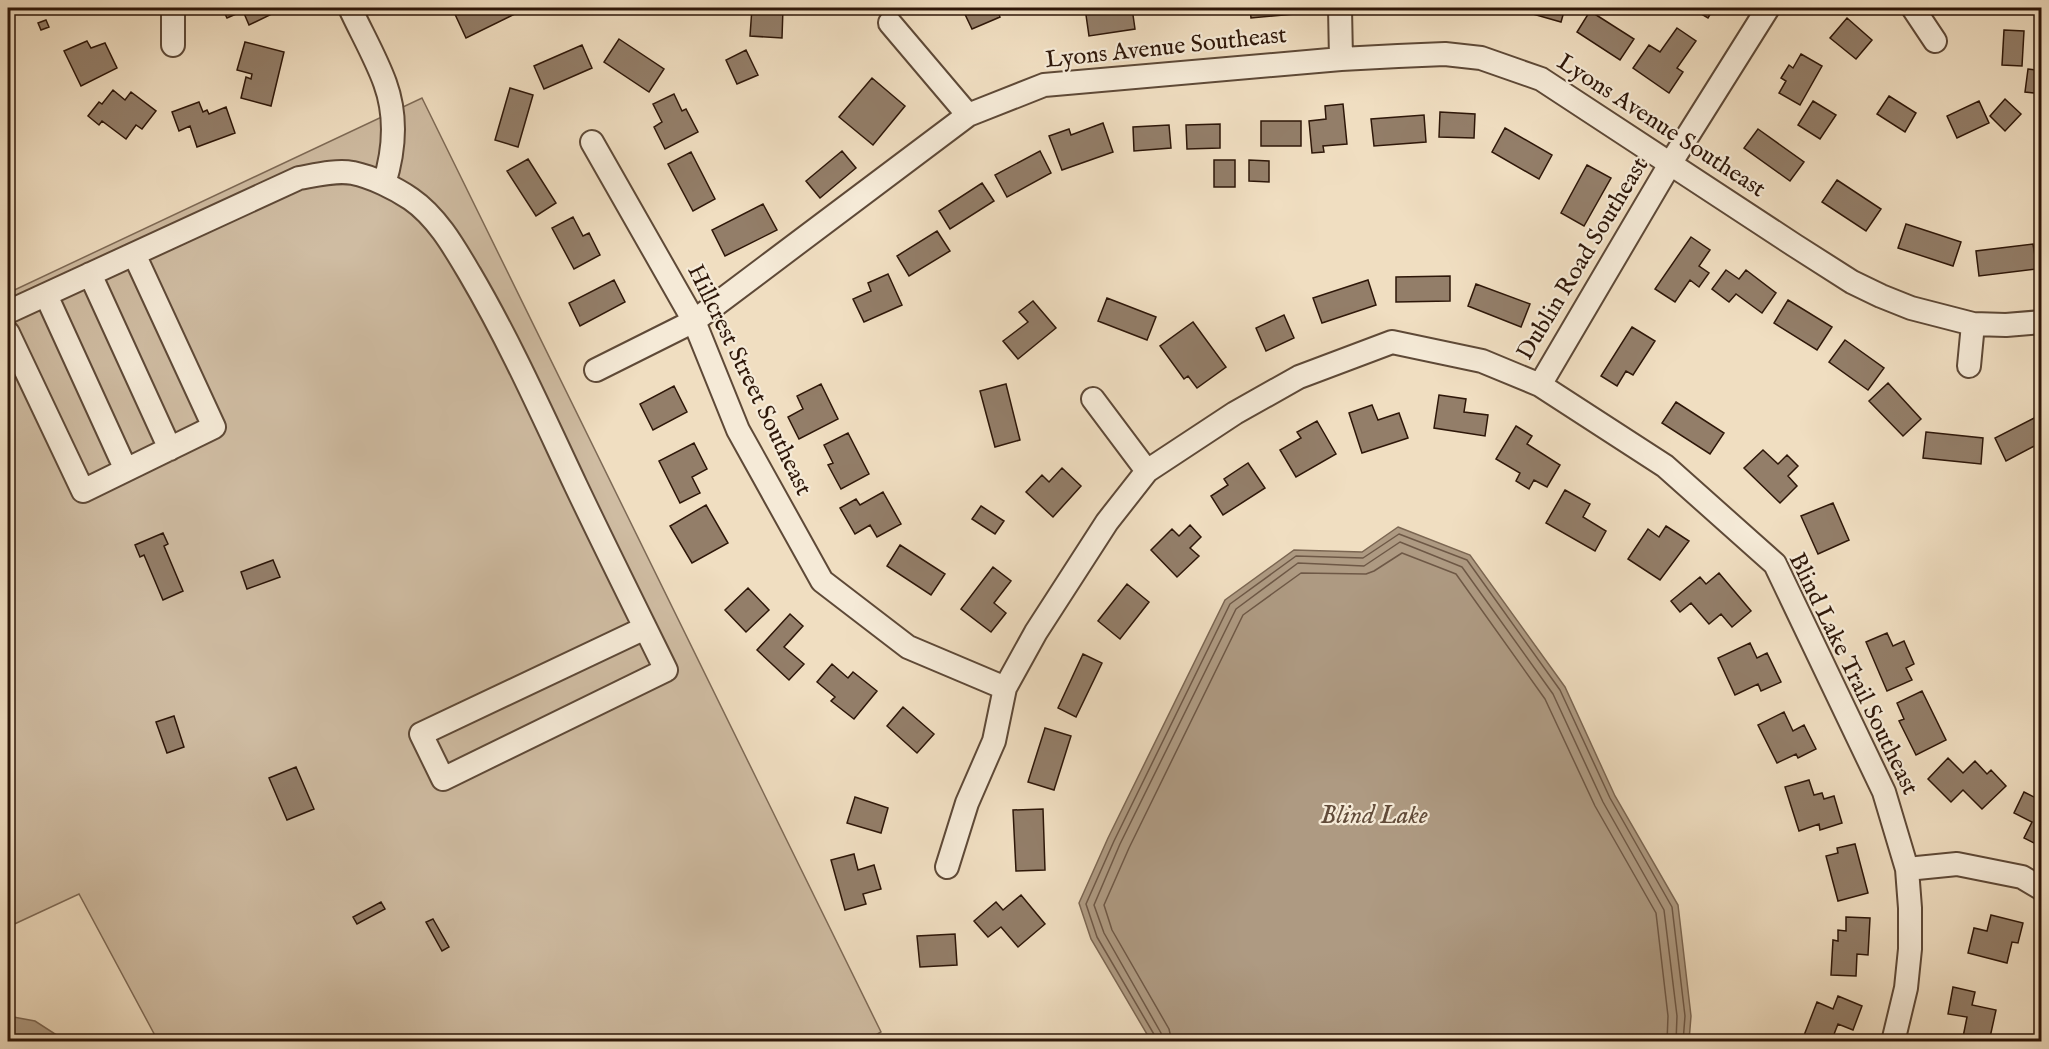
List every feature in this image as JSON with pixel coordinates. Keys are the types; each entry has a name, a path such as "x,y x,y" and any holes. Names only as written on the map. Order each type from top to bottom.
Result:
{"street":[{"path":"173,8 173,45"},
{"path":"350,8 386,84 393,126 391,163 384,184"},
{"path":"1340,8 1341,58"},
{"name":"Dublin Road Southeast","path":"1540,385 1670,164 1768,8"},
{"path":"1913,8 1935,41"},
{"path":"890,23 968,115"},
{"name":"Lyons Avenue Southeast","path":"596,370 694,321 968,115 1044,85 1341,58 1445,54 1482,58 1542,79 1852,282 1881,296 1911,308 1973,324 2006,325 2042,322"},
{"name":"Hillcrest Street Southeast","path":"592,142 694,321 738,430 822,581 908,647 1005,688"},
{"path":"8,312 299,178 352,173 384,184 412,199 432,217 459,255 481,292 511,347 666,670 443,779 421,734 645,628"},
{"path":"8,333 83,491 214,427 134,254"},
{"path":"90,274 170,448"},
{"path":"46,295 126,470"},
{"path":"1969,366 1973,324"},
{"name":"Blind Lake Trail Southeast","path":"946,867 968,803 994,741 1005,688 1036,632 1107,522 1147,471 1235,413 1299,377 1392,342 1482,361 1540,385 1665,466 1775,564 1884,792 1906,869 1910,908 1909,958 1906,988 1893,1041"},
{"path":"1093,399 1147,471"},
{"path":"1906,869 1956,864 2022,877 2042,889"}],"shaded area":[{"path":"422,98 881,1032 863,1042 158,1041 79,894 8,927 8,293"}],"water":[{"name":"Blind Lake","path":"1398,527 1470,555 1565,687 1615,796 1678,905 1691,1016 1689,1041 1151,1041 1091,939 1079,903 1108,838 1225,600 1294,550 1362,552"},
{"path":"8,1016 35,1021 66,1041 8,1041"}],"building":[{"path":"222,8 269,8 272,14 249,25 243,11 227,18"},
{"path":"459,8 517,8 519,12 466,38 453,10"},
{"path":"752,8 783,8 782,38 750,36"},
{"path":"962,8 996,8 1000,17 972,29"},
{"path":"1085,8 1132,8 1135,29 1089,36"},
{"path":"1250,8 1293,8 1294,14 1251,18"},
{"path":"1512,8 1565,8 1561,22"},
{"path":"1691,8 1714,8 1708,18"},
{"path":"1590,11 1634,39 1620,60 1577,32"},
{"path":"1847,18 1872,40 1856,59 1830,38"},
{"path":"46,20 49,27 41,30 38,23"},
{"path":"1677,28 1696,41 1677,68 1683,72 1669,93 1633,68 1649,45 1660,52"},
{"path":"2004,30 2024,31 2022,66 2002,65"},
{"path":"619,39 664,69 649,92 604,62"},
{"path":"87,41 91,48 105,43 117,68 81,86 64,51"},
{"path":"245,42 284,52 271,106 241,98 246,77 251,79 252,74 237,70"},
{"path":"582,45 592,68 544,89 534,66"},
{"path":"746,50 758,75 737,84 726,60"},
{"path":"1801,54 1822,66 1800,105 1779,93 1786,81 1781,78 1789,65 1793,68"},
{"path":"2028,69 2042,71 2042,94 2025,92"},
{"path":"872,78 905,106 873,145 839,117"},
{"path":"510,88 533,95 518,147 495,140"},
{"path":"113,90 125,100 131,92 156,111 142,129 136,125 126,139 102,121 99,125 88,116"},
{"path":"674,94 682,111 686,109 698,132 665,149 654,127 662,122 653,104"},
{"path":"1889,96 1916,113 1905,132 1877,114"},
{"path":"2005,99 2021,114 2005,131 1990,116"},
{"path":"1813,101 1836,115 1820,139 1798,125"},
{"path":"1979,101 1989,123 1957,138 1947,116"},
{"path":"199,102 203,112 207,110 209,114 226,107 235,133 197,147 190,126 179,131 172,112"},
{"path":"1343,104 1347,144 1323,146 1324,152 1312,153 1309,121 1326,119 1325,106"},
{"path":"1440,112 1475,114 1474,138 1439,137"},
{"path":"1424,115 1426,142 1374,146 1371,119"},
{"path":"1261,121 1301,121 1301,146 1261,146"},
{"path":"1103,123 1113,152 1062,170 1049,136 1069,129 1071,135"},
{"path":"1220,124 1220,148 1187,149 1186,125"},
{"path":"1169,125 1171,148 1134,151 1133,127"},
{"path":"1505,128 1552,155 1539,179 1492,152"},
{"path":"1758,129 1804,162 1790,181 1744,148"},
{"path":"842,151 856,168 820,198 806,181"},
{"path":"1040,151 1051,173 1007,197 995,175"},
{"path":"691,152 715,199 693,211 668,164"},
{"path":"528,159 556,203 536,216 507,171"},
{"path":"1214,160 1235,160 1235,187 1214,187"},
{"path":"1249,160 1269,161 1269,182 1249,181"},
{"path":"1587,165 1611,178 1584,226 1561,213"},
{"path":"1837,180 1881,209 1866,231 1822,202"},
{"path":"982,183 994,201 950,229 939,211"},
{"path":"763,204 777,230 725,256 712,230"},
{"path":"573,217 583,236 589,233 600,255 574,269 552,228"},
{"path":"1906,224 1961,242 1953,266 1898,248"},
{"path":"937,231 950,251 909,276 897,256"},
{"path":"1691,237 1710,250 1699,266 1709,273 1699,287 1690,280 1675,302 1655,289"},
{"path":"2033,244 2037,269 1979,276 1976,251"},
{"path":"1726,270 1739,279 1746,270 1776,293 1762,313 1736,294 1729,302 1712,289"},
{"path":"888,274 902,305 864,322 853,299 871,291 868,283"},
{"path":"1450,276 1450,301 1396,302 1396,277"},
{"path":"614,280 625,302 580,326 569,303"},
{"path":"1368,280 1376,305 1322,323 1313,298"},
{"path":"1476,284 1530,304 1521,327 1468,306"},
{"path":"1107,298 1156,317 1147,340 1098,321"},
{"path":"1788,300 1832,327 1817,350 1774,323"},
{"path":"1033,301 1056,328 1018,359 1003,341 1028,322 1019,312"},
{"path":"1284,315 1294,338 1266,351 1256,328"},
{"path":"1193,322 1226,367 1197,388 1188,376 1184,379 1160,346"},
{"path":"1632,327 1655,341 1633,375 1626,371 1617,386 1601,376"},
{"path":"1845,340 1884,368 1868,390 1829,362"},
{"path":"1888,383 1921,419 1903,436 1869,401"},
{"path":"821,384 838,419 799,439 788,417 803,409 797,396"},
{"path":"1006,384 1020,440 995,447 980,391"},
{"path":"674,386 687,412 653,430 640,404"},
{"path":"1439,395 1466,399 1464,412 1488,415 1485,436 1434,428"},
{"path":"1676,402 1724,433 1710,454 1662,423"},
{"path":"1372,405 1378,420 1399,413 1408,438 1362,453 1349,413"},
{"path":"2040,415 2042,442 2006,461 1995,438"},
{"path":"1317,421 1336,454 1296,477 1280,450 1301,438 1297,432"},
{"path":"1516,426 1532,436 1527,444 1560,465 1547,487 1534,480 1529,489 1516,481 1520,473 1496,459"},
{"path":"1926,432 1983,438 1981,464 1923,458"},
{"path":"848,433 869,474 841,489 828,465 833,463 824,445"},
{"path":"694,443 707,469 692,477 700,493 680,503 659,461"},
{"path":"1763,450 1778,464 1787,455 1798,466 1788,476 1797,486 1780,503 1744,468"},
{"path":"1248,463 1265,488 1223,515 1211,496 1228,485 1224,479"},
{"path":"1062,468 1081,486 1053,517 1026,492 1042,475 1049,482"},
{"path":"1565,490 1590,504 1583,517 1606,531 1595,551 1546,523"},
{"path":"883,492 901,524 877,537 870,525 855,534 840,508 856,499 860,505"},
{"path":"1833,503 1849,540 1818,554 1801,516"},
{"path":"706,505 728,543 692,563 670,526"},
{"path":"981,506 1004,521 995,534 972,519"},
{"path":"1190,525 1201,537 1190,548 1199,556 1177,577 1151,550 1172,529 1179,536"},
{"path":"1666,526 1689,541 1660,580 1628,559 1648,529 1659,537"},
{"path":"163,533 168,544 164,546 183,591 163,600 144,555 140,557 135,545"},
{"path":"900,545 945,574 931,595 887,566"},
{"path":"273,560 280,577 247,589 241,572"},
{"path":"993,567 1011,581 994,603 1006,613 991,632 961,609"},
{"path":"1719,573 1751,611 1732,627 1721,614 1709,624 1691,603 1680,612 1671,601 1700,577 1706,584"},
{"path":"1127,584 1149,602 1120,639 1098,621"},
{"path":"748,588 769,610 746,632 725,610"},
{"path":"790,614 803,626 784,647 804,664 789,680 757,650"},
{"path":"1887,633 1893,646 1904,641 1914,664 1906,668 1912,680 1887,691 1866,642"},
{"path":"1750,643 1757,658 1767,653 1781,682 1761,691 1758,684 1735,695 1718,658"},
{"path":"1083,654 1102,663 1076,717 1058,708"},
{"path":"832,664 848,678 853,672 877,691 854,719 831,701 835,697 817,682"},
{"path":"1922,691 1946,740 1916,755 1899,721 1904,719 1897,703"},
{"path":"903,707 934,734 917,753 887,726"},
{"path":"1784,712 1793,731 1804,725 1816,749 1798,758 1796,754 1777,763 1758,725"},
{"path":"174,716 184,747 167,753 156,722"},
{"path":"1045,728 1071,736 1054,790 1028,782"},
{"path":"1948,758 1963,773 1975,761 1987,774 1991,770 2006,786 1982,809 1963,790 1951,802 1928,779"},
{"path":"296,767 314,809 287,820 269,778"},
{"path":"1809,780 1814,795 1822,793 1824,799 1834,796 1842,823 1820,830 1819,824 1799,831 1785,787"},
{"path":"2024,792 2042,801 2042,847 2024,838 2032,822 2014,813"},
{"path":"855,797 888,808 881,833 847,823"},
{"path":"1043,809 1045,870 1016,871 1013,810"},
{"path":"1855,844 1868,893 1838,901 1826,856 1838,853 1837,848"},
{"path":"854,854 858,870 874,865 881,889 863,894 866,904 845,910 831,860"},
{"path":"1021,895 1045,924 1018,947 1001,927 988,937 974,921 996,902 1003,910"},
{"path":"381,902 385,909 357,924 353,917"},
{"path":"1991,915 2023,923 2018,943 2012,942 2007,963 1968,953 1974,928 1987,931"},
{"path":"1846,917 1870,918 1868,955 1857,954 1856,976 1831,975 1833,940 1838,941 1838,930 1846,931"},
{"path":"433,919 449,947 442,951 426,922"},
{"path":"955,934 957,965 920,967 917,936"},
{"path":"1953,987 1975,992 1972,1005 1996,1010 1989,1042 1962,1042 1967,1017 1948,1014"},
{"path":"1838,996 1862,1006 1853,1030 1838,1024 1831,1042 1811,1042 1803,1038 1817,1002 1833,1009"}]}
